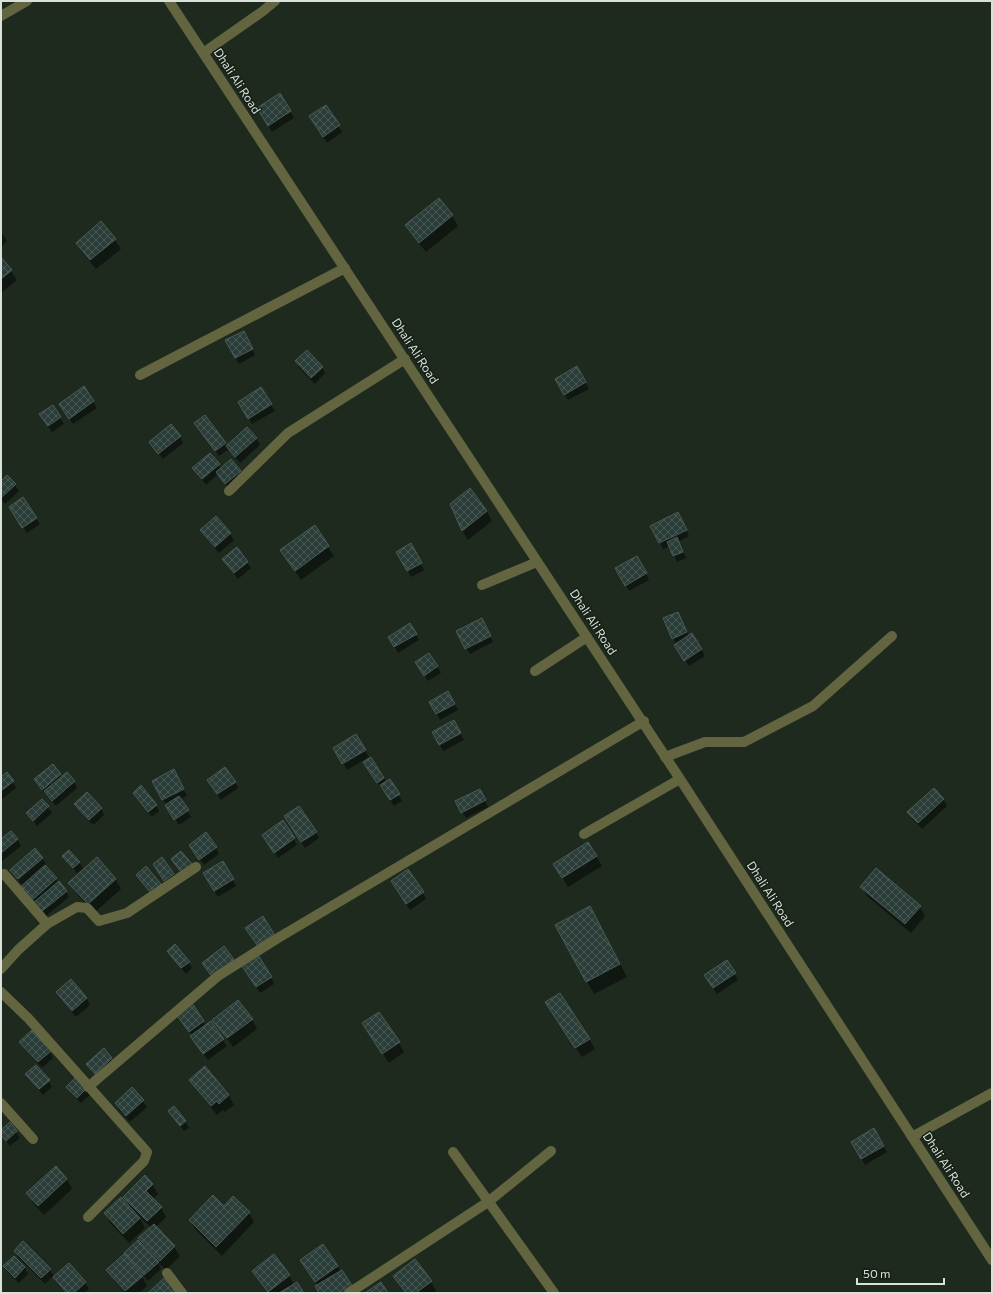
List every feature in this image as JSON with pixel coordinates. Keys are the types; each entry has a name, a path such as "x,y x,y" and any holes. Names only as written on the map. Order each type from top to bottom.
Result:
{"street":[{"path":"1,16 27,1"},
{"name":"Dhali Ali Road","path":"169,1 643,722 992,1260"},
{"path":"203,53 263,12 275,1"},
{"path":"140,375 345,268"},
{"path":"229,491 288,433 405,359"},
{"path":"482,585 537,562"},
{"path":"665,757 705,742 744,742 814,706 892,636"},
{"path":"536,672 587,637"},
{"path":"88,1087 218,976 278,938 643,722"},
{"path":"584,834 680,779"},
{"path":"1,968 18,950 47,924 77,907 87,908 99,921 127,914 196,867"},
{"path":"4,874 47,924"},
{"path":"1,992 28,1018 147,1152 144,1161 88,1217"},
{"path":"912,1137 992,1093"},
{"path":"1,1103 33,1139"},
{"path":"349,1293 488,1202 551,1151"},
{"path":"453,1152 554,1293"},
{"path":"167,1274 182,1293"}],"building":[{"path":"280,93 291,111 268,126 257,108"},
{"path":"326,105 340,125 323,137 309,116"},
{"path":"439,198 453,215 419,243 405,225"},
{"path":"101,221 116,239 90,260 76,243"},
{"path":"1,257 12,270 1,279"},
{"path":"244,331 253,349 235,358 225,340"},
{"path":"307,350 323,367 311,378 295,361"},
{"path":"577,366 586,382 564,395 555,379"},
{"path":"84,386 94,401 69,419 59,404"},
{"path":"261,387 272,404 248,419 238,402"},
{"path":"53,405 61,417 48,426 39,414"},
{"path":"205,415 226,443 215,451 194,423"},
{"path":"171,424 181,436 158,454 149,442"},
{"path":"247,427 257,438 235,457 226,446"},
{"path":"210,453 220,464 202,479 192,468"},
{"path":"231,459 241,471 225,484 216,472"},
{"path":"7,475 16,484 1,498 1,481"},
{"path":"470,488 487,511 462,531 450,504"},
{"path":"23,497 37,518 22,528 9,507"},
{"path":"678,512 687,530 659,543 650,526"},
{"path":"216,516 231,533 215,547 200,530"},
{"path":"315,525 329,546 295,571 280,550"},
{"path":"677,537 683,552 673,556 667,542"},
{"path":"411,543 422,563 407,571 396,552"},
{"path":"237,547 248,562 234,573 222,559"},
{"path":"637,556 647,573 625,586 615,568"},
{"path":"678,612 687,632 672,639 663,618"},
{"path":"482,618 491,636 465,649 456,631"},
{"path":"410,623 417,634 394,647 388,637"},
{"path":"692,633 702,649 684,661 674,645"},
{"path":"429,653 438,666 424,676 415,662"},
{"path":"448,691 455,704 436,714 429,702"},
{"path":"454,720 461,733 439,745 432,732"},
{"path":"356,734 366,750 342,764 333,748"},
{"path":"371,757 384,778 377,783 363,762"},
{"path":"53,764 61,774 42,790 34,779"},
{"path":"225,767 236,782 217,794 207,780"},
{"path":"174,769 184,789 162,800 152,781"},
{"path":"7,772 14,781 1,791 1,777"},
{"path":"67,772 75,781 52,801 44,791"},
{"path":"390,779 400,794 390,800 380,785"},
{"path":"141,785 157,805 148,812 133,793"},
{"path":"934,788 944,799 918,823 907,812"},
{"path":"480,789 486,800 461,813 455,801"},
{"path":"87,792 102,808 89,820 74,804"},
{"path":"179,796 189,810 174,820 165,805"},
{"path":"42,799 49,806 33,821 26,813"},
{"path":"299,806 317,832 301,842 284,816"},
{"path":"283,820 295,838 274,853 262,835"},
{"path":"11,831 18,839 1,853 1,839"},
{"path":"206,832 217,847 199,860 189,845"},
{"path":"588,842 597,856 562,878 553,864"},
{"path":"35,848 43,858 18,879 10,870"},
{"path":"69,850 80,862 73,868 62,856"},
{"path":"181,851 192,864 181,872 171,859"},
{"path":"97,857 116,879 88,904 68,883"},
{"path":"162,857 174,874 164,881 153,864"},
{"path":"223,861 234,879 214,891 203,873"},
{"path":"45,865 57,878 30,902 18,889"},
{"path":"146,866 161,884 151,893 136,875"},
{"path":"876,868 921,906 905,924 860,887"},
{"path":"408,869 424,892 406,904 391,881"},
{"path":"59,881 67,891 41,912 33,903"},
{"path":"590,906 620,964 586,982 555,925"},
{"path":"263,916 274,934 257,945 245,928"},
{"path":"175,944 190,962 181,968 167,951"},
{"path":"224,946 235,961 213,978 202,963"},
{"path":"258,955 272,977 256,987 242,966"},
{"path":"727,960 736,973 713,988 704,975"},
{"path":"71,979 87,998 72,1011 56,992"},
{"path":"560,993 590,1039 575,1048 545,1002"},
{"path":"238,1000 253,1019 227,1038 212,1020"},
{"path":"192,1003 204,1021 189,1032 176,1014"},
{"path":"379,1012 400,1042 382,1054 362,1023"},
{"path":"211,1021 224,1039 203,1054 190,1036"},
{"path":"32,1030 51,1051 38,1062 19,1042"},
{"path":"104,1048 112,1058 95,1074 86,1064"},
{"path":"36,1065 50,1080 39,1089 25,1074"},
{"path":"205,1066 229,1095 219,1104 217,1101 211,1106 189,1080"},
{"path":"76,1077 87,1088 77,1098 66,1087"},
{"path":"132,1087 144,1100 126,1116 115,1103"},
{"path":"174,1106 186,1121 180,1126 168,1111"},
{"path":"10,1122 17,1131 6,1141 1,1135 1,1130"},
{"path":"874,1128 884,1146 861,1159 851,1142"},
{"path":"56,1166 67,1179 38,1206 26,1193"},
{"path":"145,1175 153,1184 146,1191 162,1207 147,1221 123,1197"},
{"path":"213,1195 224,1206 233,1196 250,1212 216,1247 189,1220"},
{"path":"121,1197 140,1218 123,1234 104,1213"},
{"path":"154,1224 175,1246 160,1261 138,1238"},
{"path":"138,1240 159,1262 144,1275 124,1253"},
{"path":"23,1241 51,1269 41,1278 14,1251"},
{"path":"323,1244 338,1266 315,1282 300,1260"},
{"path":"124,1254 143,1276 125,1291 106,1270"},
{"path":"274,1254 290,1275 268,1292 252,1271"},
{"path":"14,1256 25,1267 15,1278 3,1266"},
{"path":"415,1259 432,1281 416,1293 406,1293 393,1276"},
{"path":"69,1263 86,1282 74,1293 67,1293 53,1277"},
{"path":"342,1270 353,1287 343,1293 319,1293 315,1286"},
{"path":"164,1278 177,1293 148,1293"},
{"path":"297,1282 304,1293 279,1293"},
{"path":"381,1282 388,1293 365,1293"}]}
